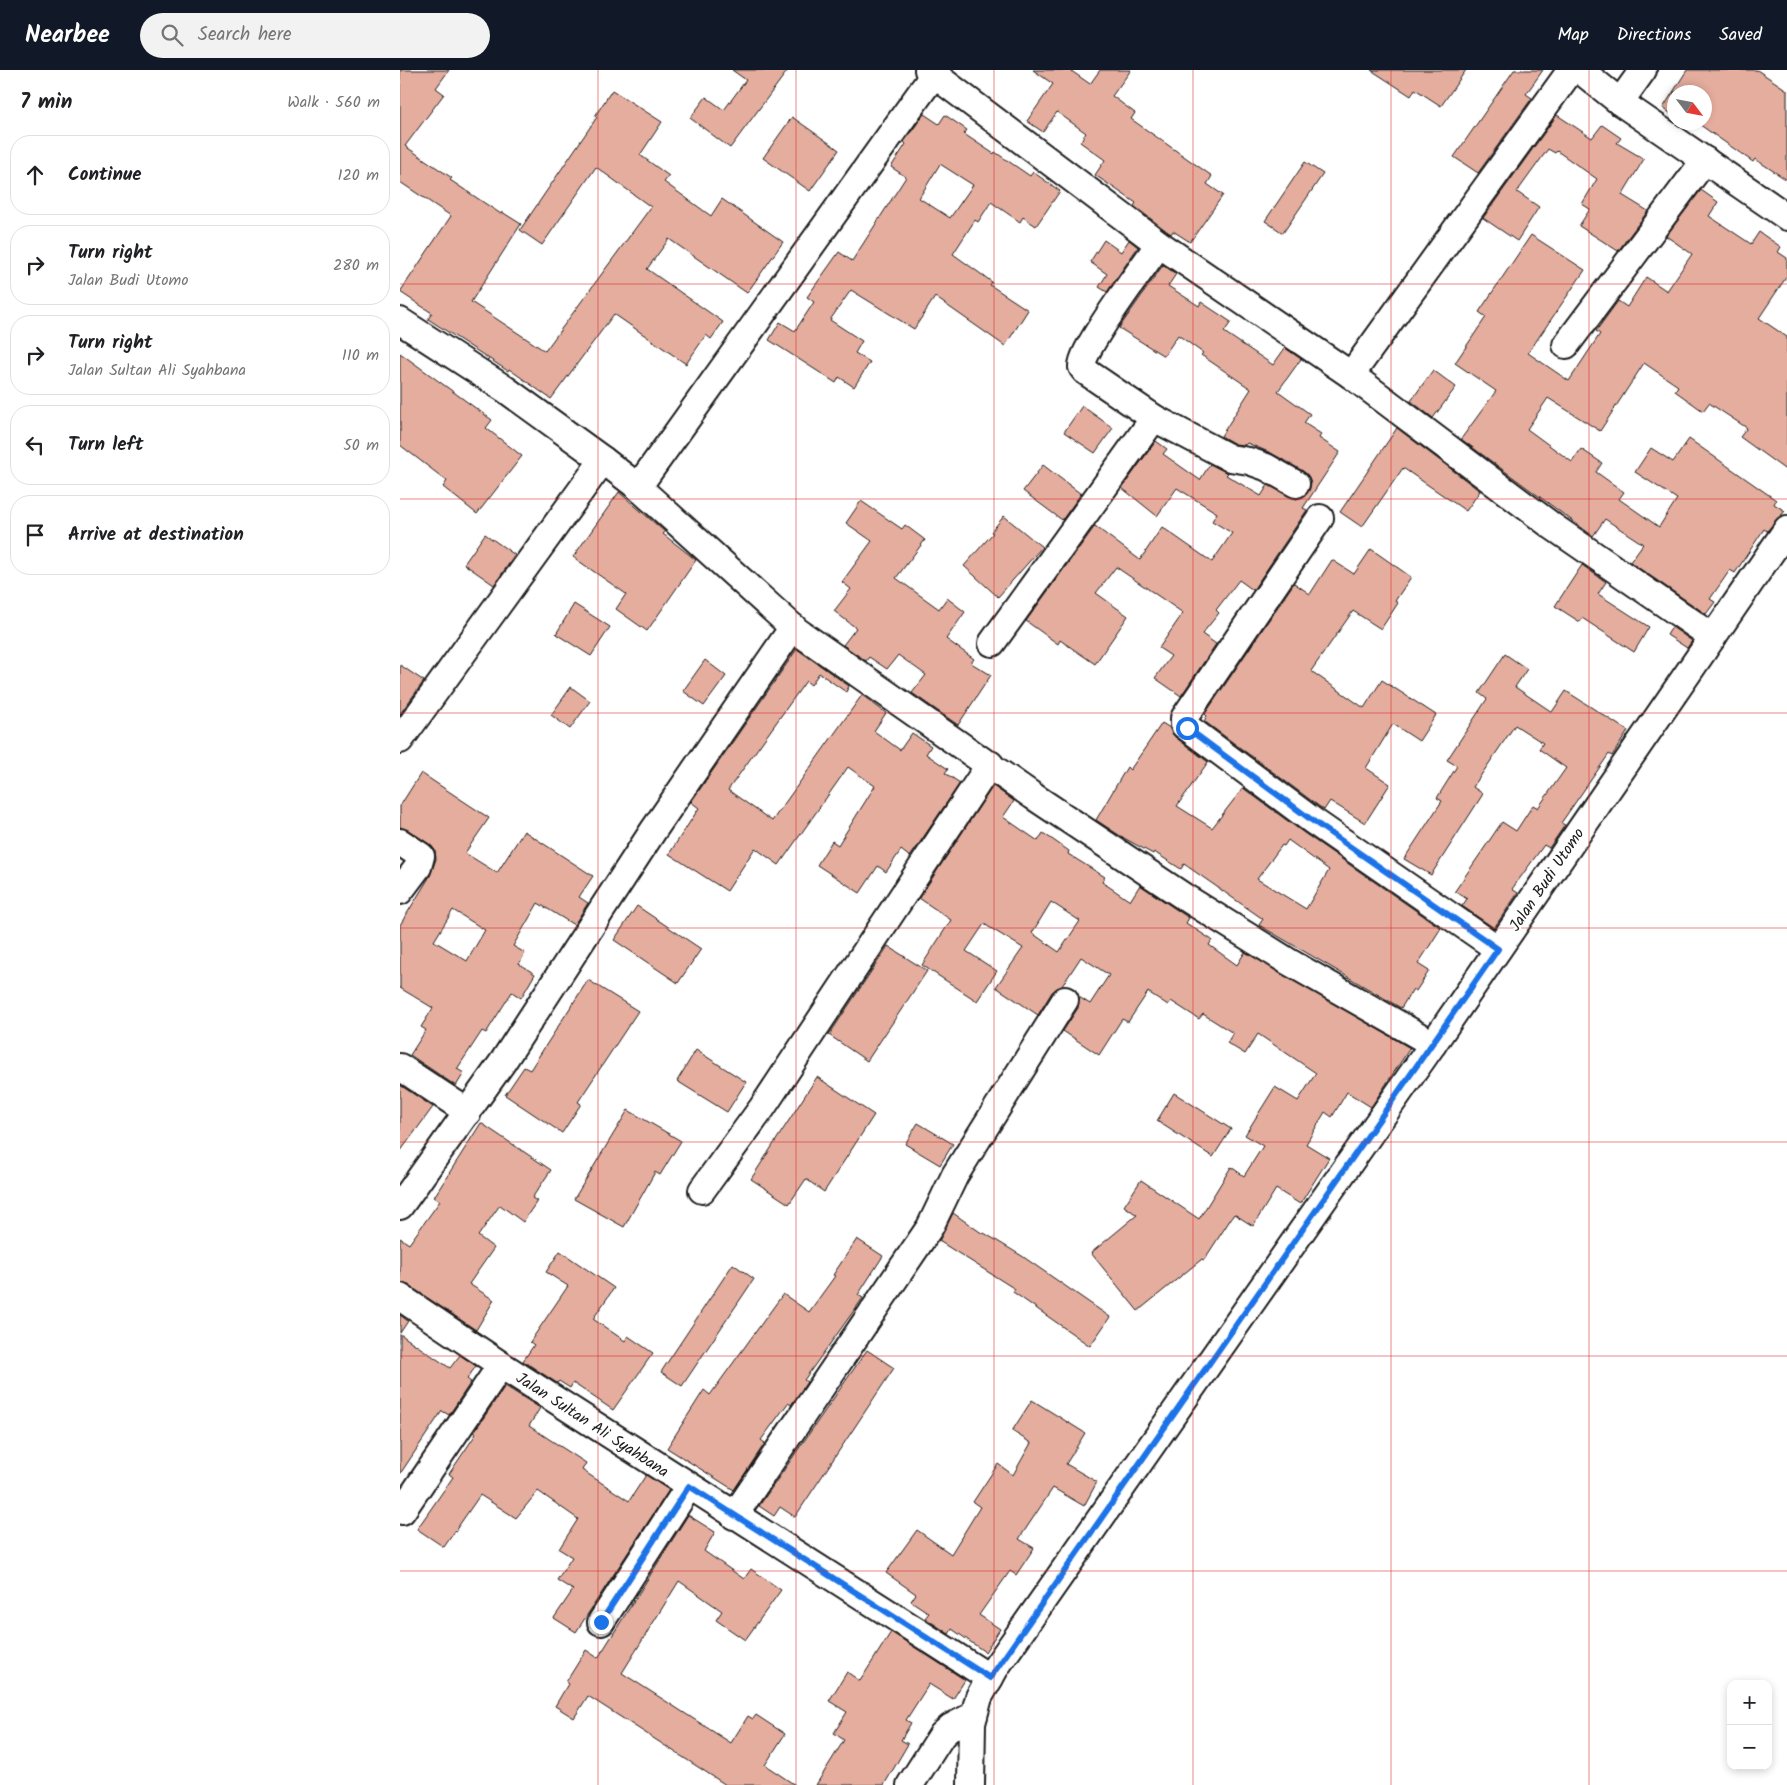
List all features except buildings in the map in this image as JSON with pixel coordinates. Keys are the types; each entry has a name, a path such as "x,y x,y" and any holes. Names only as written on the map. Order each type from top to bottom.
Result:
{"street":[{"path":"1352,375 1571,70"},
{"path":"1580,70 1620,102 1787,217"},
{"path":"1620,102 1642,70"},
{"path":"638,487 933,72 1159,244 1352,375 1552,526 1713,637"},
{"path":"1566,345 1705,160"},
{"path":"1159,244 1094,338 1081,362 1085,371 1154,418 1230,458 1249,461 1266,467 1296,484"},
{"path":"400,321 505,389 603,460 638,487 793,627 990,764 1032,796 1183,896 1289,962 1433,1044"},
{"path":"992,643 1154,418"},
{"path":"400,740 603,460"},
{"path":"1320,518 1184,718 1184,725 1313,821 1498,949"},
{"name":"Jalan Budi Utomo","path":"971,1785 971,1740 974,1715 979,1697 990,1678 1433,1044 1787,529"},
{"path":"400,1206 468,1112 659,822 793,627"},
{"path":"702,1190 762,1108 990,764"},
{"path":"400,842 421,856 418,867 400,891"},
{"path":"734,1516 930,1227 955,1175 1065,1000"},
{"path":"400,1067 468,1112"},
{"name":"Jalan Sultan Ali Syahbana","path":"400,1297 734,1516 990,1678"},
{"path":"402,1512 501,1365"},
{"path":"601,1622 689,1486"},
{"path":"910,1785 942,1736 951,1727 974,1715"}],"route":[{"path":"601,1622 689,1486 990,1678 1498,949 1313,821 1187,728"}]}
